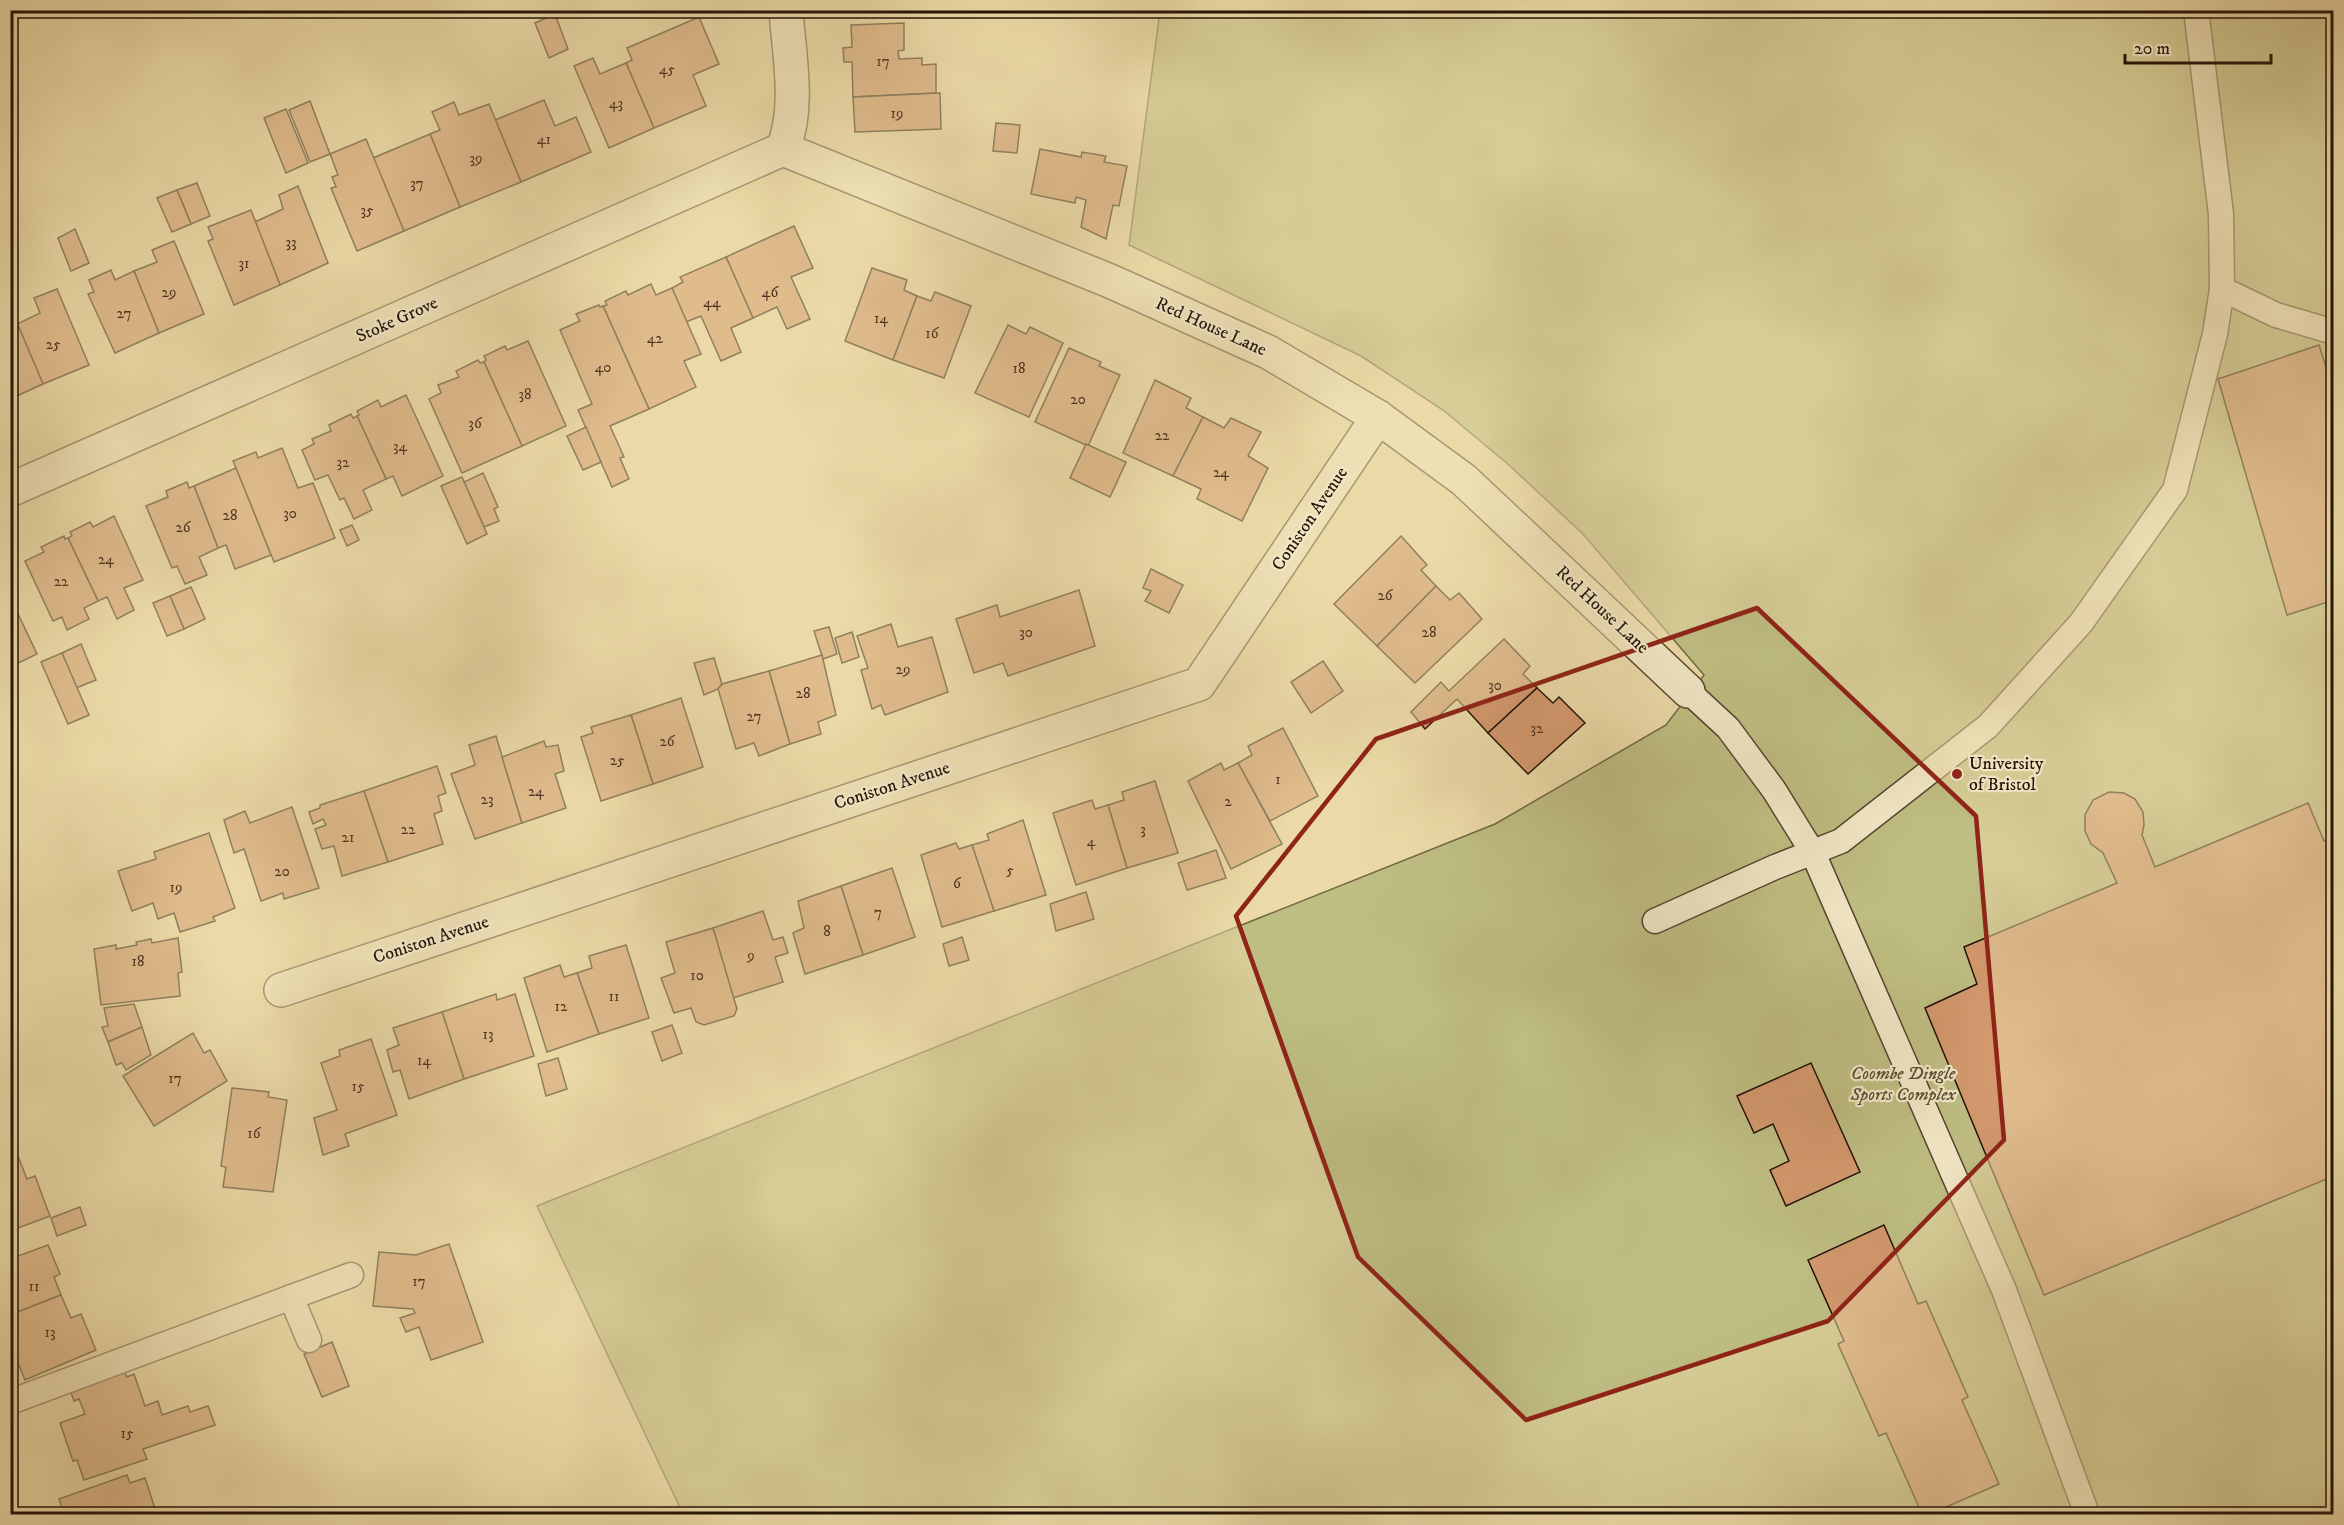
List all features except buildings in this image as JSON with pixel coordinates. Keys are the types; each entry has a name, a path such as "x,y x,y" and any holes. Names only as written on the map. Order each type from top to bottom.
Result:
{"street":[{"path":"783,150 790,130 793,109 786,10"},
{"name":"Red House Lane","path":"783,150 1110,281 1258,347 1378,417 1464,480 1688,691"},
{"name":"Stoke Grove","path":"10,490 783,150"},
{"name":"Coniston Avenue","path":"280,990 1199,684 1378,417"}],"lane":[{"path":"1655,921 1775,867 1840,841 1988,726 2087,614 2175,490 2215,334 2222,289 2221,214 2196,10"},
{"path":"2222,289 2276,315 2334,332"},
{"path":"1688,691 1728,728 1774,790 1813,853 2004,1290 2087,1515"},
{"path":"10,1402 351,1275"},
{"path":"291,1297 309,1340"}],"highlighted area":[{"path":"1757,608 1976,816 2004,1140 1828,1321 1526,1420 1358,1257 1236,916 1376,739"}],"green space":[{"name":"Coombe Dingle Sports Complex","path":"1160,11 2333,11 2333,1514 683,1514 537,1206 1495,824 1666,725 1704,675 1583,534 1509,465 1443,410 1361,356 1129,245"}],"place":[{"name":"University of Bristol","path":"1957,774"}]}
